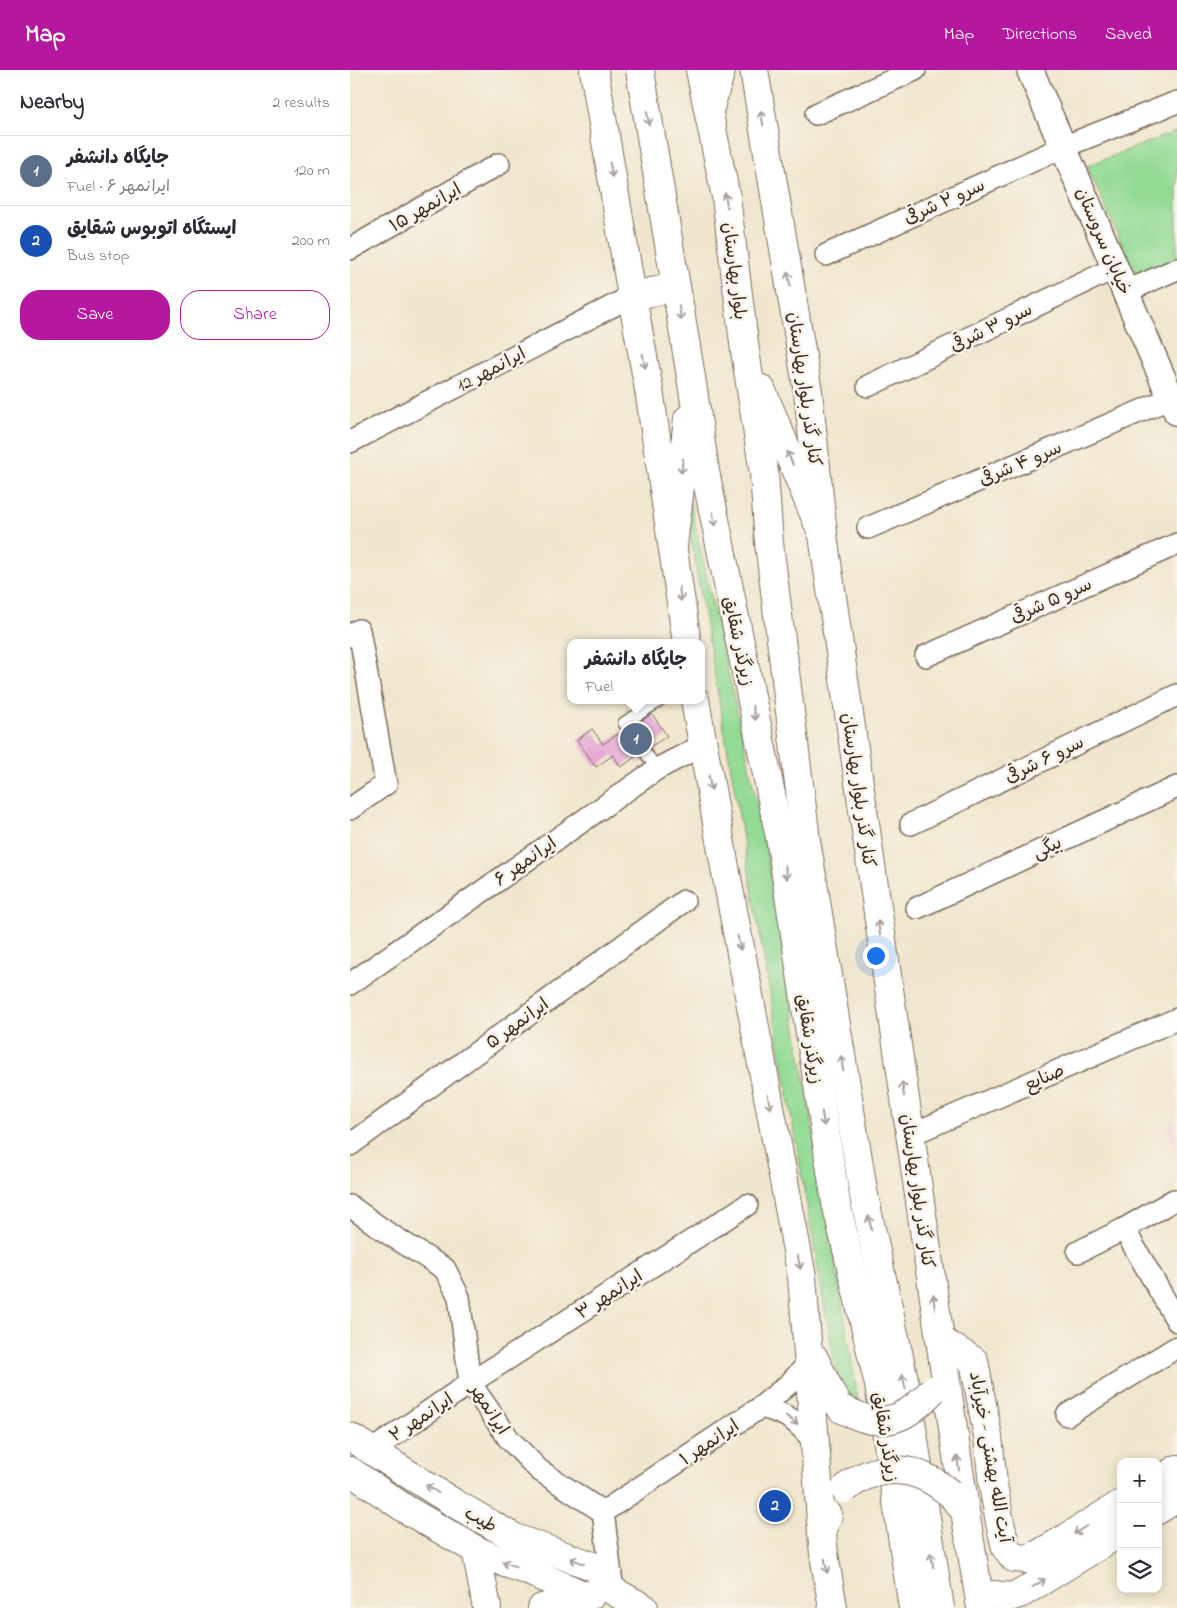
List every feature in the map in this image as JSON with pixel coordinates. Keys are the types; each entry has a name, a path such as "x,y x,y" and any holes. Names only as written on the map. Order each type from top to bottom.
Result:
{"main road":[{"path":"594,70 649,390 686,639"},
{"path":"640,70 692,383 672,546"},
{"name":"بلوار بهارستان","path":"700,70 726,198 745,351 764,474"},
{"path":"709,111 721,70"},
{"name":"کنار گذر بلوار بهارستان","path":"754,70 808,392 823,535 940,1340 961,1508"},
{"path":"632,296 676,287"},
{"path":"745,351 823,535"},
{"name":"زیرگذر شقایق","path":"692,383 705,471 781,843 836,1203 878,1385 913,1608"},
{"name":"زیرگذر شقایق","path":"764,474 769,543 806,840 864,1196 906,1389 940,1608"},
{"path":"697,704 802,1277 822,1533 833,1608"},
{"path":"808,1354 842,1409 872,1420 894,1420 916,1409 933,1390 940,1371 940,1340"},
{"name":"آیت الله بهشتی - خیرآباد","path":"940,1340 974,1362 988,1437 993,1484 1000,1523 1006,1548 1014,1558 1026,1559 1037,1555 1068,1538 1117,1507"},
{"name":"طیب","path":"361,1444 454,1503 515,1538 595,1568 613,1591 644,1608"},
{"path":"822,1533 830,1511 845,1489 856,1480 868,1474 896,1469 930,1479 961,1508 983,1535 986,1544 991,1604 1022,1592 1117,1534"},
{"path":"1162,1478 1177,1469"},
{"name":"طیب","path":"350,1471 407,1510 476,1550 586,1596"},
{"path":"1162,1507 1177,1498"},
{"path":"437,1527 454,1503"},
{"path":"476,1550 480,1603"},
{"path":"542,1608 613,1591"}],"street":[{"path":"816,114 915,70"},
{"name":"خیابان سروستان","path":"1030,70 1174,405"},
{"name":"سرو ۲ شرقی","path":"826,254 1063,147 1177,102"},
{"name":"ایرانمهر ۱۵","path":"350,249 499,164"},
{"name":"سرو ۳ شرقی","path":"868,386 1115,268"},
{"path":"1125,292 1177,269"},
{"name":"ایرانمهر 12","path":"350,442 632,296"},
{"name":"سرو ۴ شرقی","path":"868,528 1174,405"},
{"name":"سرو ۵ شرقی","path":"926,656 1177,544"},
{"path":"350,808 386,784 354,633"},
{"name":"سرو ۶ شرقی","path":"911,824 1177,695"},
{"name":"ایرانمهر ۶","path":"350,984 657,769 703,745"},
{"name":"بیگی","path":"917,908 1177,787"},
{"name":"ایرانمهر ۵","path":"350,1145 684,901"},
{"name":"صنایع","path":"910,1136 1177,1019"},
{"path":"1078,1252 1176,1201"},
{"name":"ایرانمهر ۳","path":"470,1383 747,1205"},
{"name":"ایرانمهر","path":"350,1206 386,1232 445,1269 459,1297 470,1383 509,1439 539,1470 603,1512"},
{"path":"1124,1229 1177,1321"},
{"path":"1067,1415 1177,1347"},
{"name":"ایرانمهر ۱","path":"603,1512 761,1407 790,1383 808,1354"},
{"name":"ایرانمهر ۲","path":"361,1444 470,1383"},
{"path":"761,1407 782,1413 796,1422 816,1444"},
{"path":"603,1512 613,1591"}],"lane":[{"path":"655,704 624,723 657,769"}],"shaded area":[{"path":"1177,1121 1177,1152 1166,1127"}],"green space":[{"path":"1177,131 1177,260 1137,278 1087,166"},
{"path":"684,499 689,499 747,755 768,861 858,1398 844,1394 835,1367"}],"building":[{"path":"652,714 667,736 650,747 635,725"},
{"path":"592,729 603,744 621,732 638,755 621,767 613,755 596,767 577,740"}],"place":[{"name":"جایگاه دانشفر","path":"636,739"},
{"name":"ایستگاه اتوبوس شقایق","path":"775,1506"}]}
